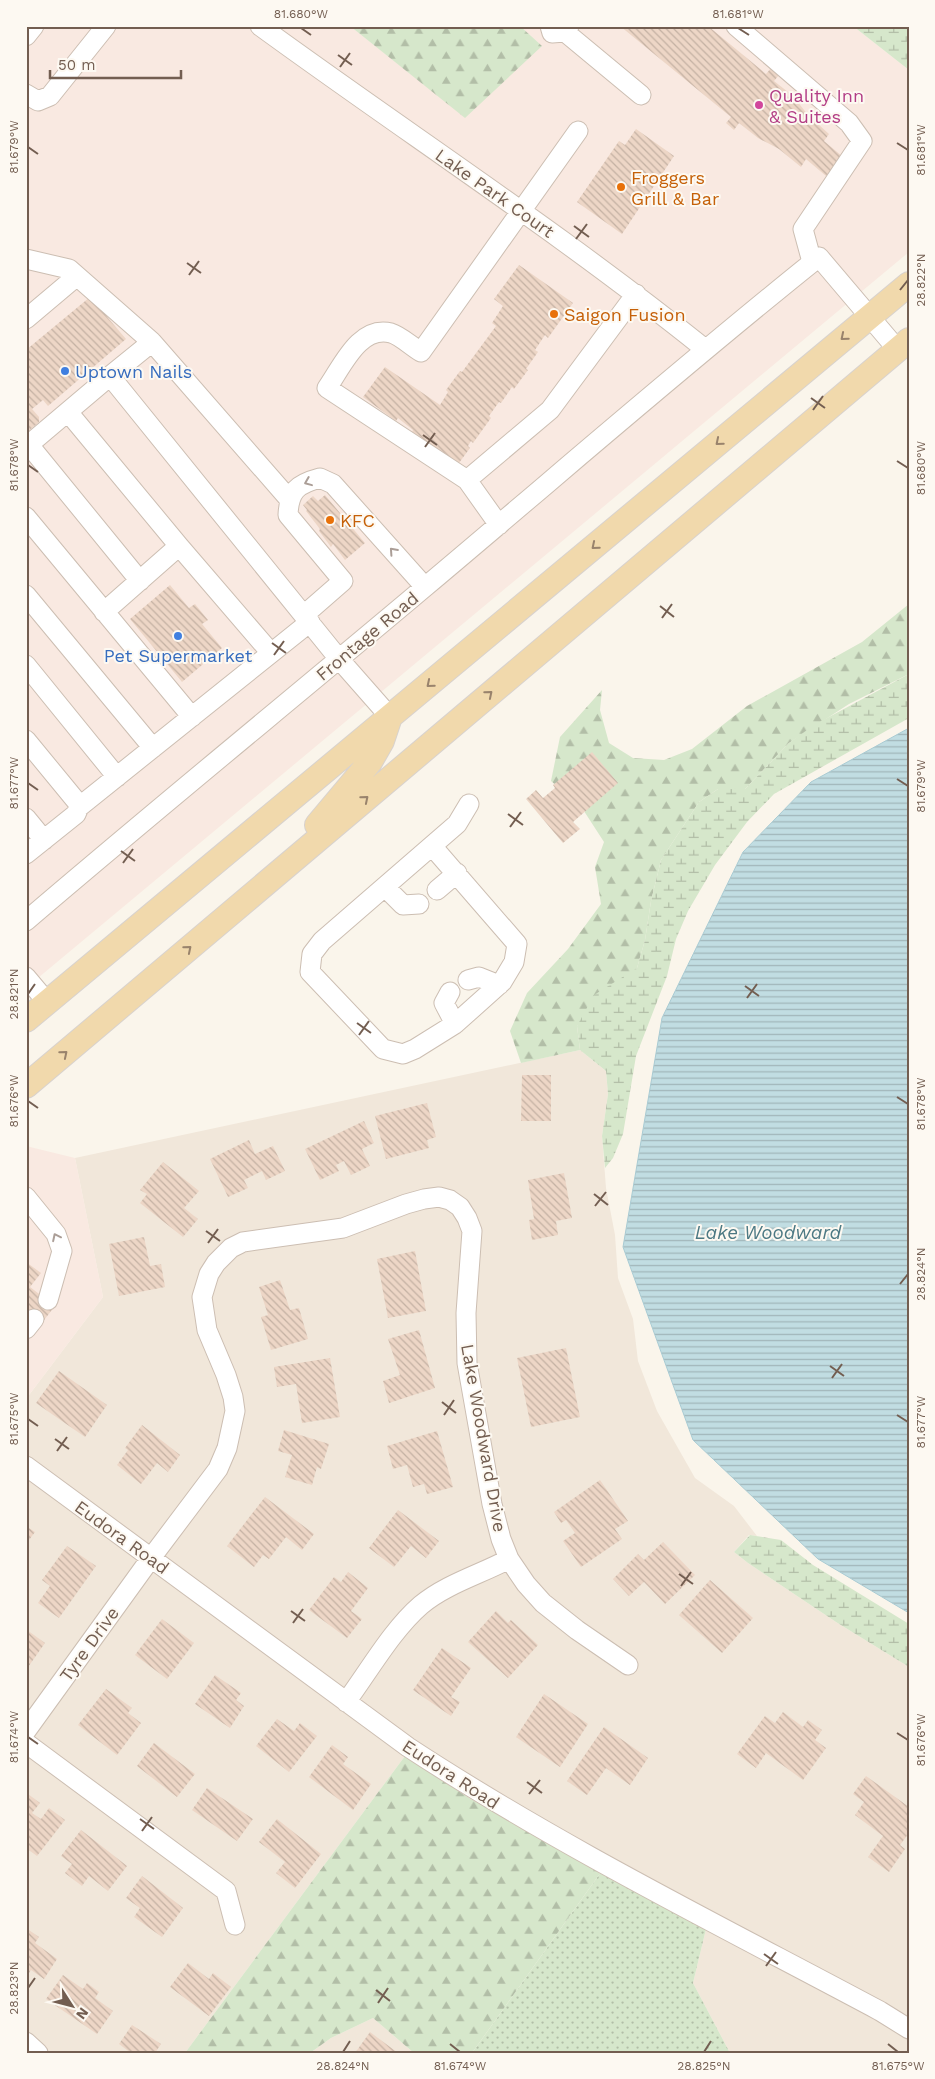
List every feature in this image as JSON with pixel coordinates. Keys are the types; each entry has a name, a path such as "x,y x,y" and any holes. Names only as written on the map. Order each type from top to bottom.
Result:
{"main road":[{"path":"26,1020 909,284"},
{"path":"26,1086 903,344"},
{"path":"274,876 370,762 382,741 390,717"}],"street":[{"path":"26,36 34,26"},
{"path":"26,94 38,102 50,96 106,26"},
{"name":"Lake Park Court","path":"260,26 283,33 636,294 705,349"},
{"path":"736,26 849,123 862,141 803,229 812,262"},
{"path":"561,28 641,95"},
{"path":"499,525 467,480 327,388 360,340 374,333 392,333 421,352 578,132"},
{"path":"705,349 819,257 869,316 903,344"},
{"path":"26,259 69,269 152,342 288,499 288,515 343,581 271,653 79,807 76,814 26,854"},
{"path":"26,319 77,276"},
{"path":"467,480 550,410 636,294"},
{"path":"140,581 27,446 152,342"},
{"name":"Frontage Road","path":"26,921 129,833 340,659 705,349"},
{"path":"110,376 307,619 390,717"},
{"path":"68,412 271,653"},
{"path":"288,499 302,483 320,478 333,484 425,587"},
{"path":"26,517 192,717"},
{"path":"104,612 179,546"},
{"path":"26,594 153,748"},
{"path":"26,665 116,777"},
{"path":"26,740 77,802 79,807"},
{"path":"432,846 517,944 514,962 499,985 455,1024 415,1049 403,1054 383,1049 310,972 312,954 322,940 456,824 469,804"},
{"path":"26,818 44,840"},
{"path":"437,890 456,873"},
{"path":"385,887 403,905 419,904"},
{"path":"26,976 47,1002"},
{"path":"468,980 479,977 499,985"},
{"path":"450,992 444,1002 455,1024"},
{"path":"26,1197 56,1234 62,1251 48,1300"},
{"name":"Lake Woodward Drive","path":"151,1558 218,1469 227,1448 232,1428 235,1411 233,1397 207,1330 203,1310 204,1286 216,1263 231,1248 243,1242 344,1228 406,1204 439,1197 450,1200 460,1207 467,1218 472,1232 466,1313 467,1363 492,1504 509,1559 526,1584 543,1603 577,1630 628,1665"},
{"name":"Eudora Road","path":"26,1466 408,1747 473,1790 559,1840 880,2011 909,2029"},
{"name":"Tyre Drive","path":"26,1731 151,1558"},
{"path":"346,1702 402,1624 421,1605 439,1593 509,1559"},
{"path":"26,1743 226,1891 235,1925"},
{"path":"26,2042 38,2053"}],"shaded area":[{"path":"26,26 350,26 465,117 541,46 520,26 853,26 909,70 909,252 26,988"},
{"path":"580,1050 606,1071 608,1094 602,1136 606,1188 615,1235 618,1278 633,1319 638,1361 657,1411 695,1478 734,1506 757,1536 749,1535 734,1552 836,1622 909,1667 909,2018 564,1831 478,1782 413,1740 26,1455 26,1399 103,1297 75,1158"},
{"path":"26,1146 75,1158 103,1297 26,1399"},
{"path":"26,1477 405,1756 185,2053 26,2053"},
{"path":"706,1929 875,2019 909,2040 909,2053 730,2053 693,1983"},
{"path":"373,2018 414,2053 310,2053 331,2038"}],"green space":[{"path":"350,26 520,26 542,46 465,118"},
{"path":"853,26 909,26 909,70"},
{"path":"909,604 909,674 849,704 789,743 745,789 718,789 699,802 661,860 651,901 645,940 637,968 577,1026 580,1050 521,1063 510,1031 527,993 568,949 601,904 595,867 604,842 582,808 551,781 560,737 602,690 600,710 609,743 633,758 664,760 692,749 747,706 862,642"},
{"path":"909,674 909,718 774,794 747,822 715,865 688,911 676,939 667,976 636,1056 623,1134 613,1158 605,1168 602,1136 608,1094 606,1071 580,1050 577,1026 594,995 637,968 645,940 651,901 661,860 699,802 718,789 745,789 789,743 814,725"},
{"path":"750,1535 781,1540 813,1565 909,1624 909,1667 836,1622 734,1552"},
{"path":"405,1756 469,1798 601,1872 472,2053 414,2053 373,2018 331,2038 310,2053 185,2053"},
{"path":"601,1872 706,1929 693,1983 730,2053 472,2053"}],"water":[{"name":"Lake Woodward","path":"909,728 909,1613 818,1559 693,1440 623,1247 662,1018 743,852 811,782"}],"building":[{"name":"Quality Inn & Suites","path":"620,26 708,26 766,74 771,68 779,75 774,81 793,96 808,115 829,134 824,141 843,157 826,176 806,159 801,167 779,149 758,138 739,123 734,130 726,123 731,117"},
{"name":"Froggers Grill & Bar","path":"636,129 674,156 622,234 577,202 619,141 625,145"},
{"path":"519,265 573,303 548,338 545,335 535,350 538,352 526,369 528,370 514,389 512,387 501,403 499,402 489,416 491,418 473,443 471,441 468,446 470,448 459,463 412,432 413,430 398,418 396,421 363,397 385,367 440,405 448,392 446,390 460,371 462,372 496,326 492,323 503,306 494,299"},
{"path":"90,297 126,339 48,406 43,400 32,409 39,417 39,422 26,433 26,350"},
{"name":"KFC","path":"325,495 365,543 345,560 333,544 331,547 303,505 313,496 318,501"},
{"name":"Pet Supermarket","path":"170,585 189,608 195,604 208,620 202,624 222,648 182,682 130,619"},
{"path":"592,752 618,783 573,822 580,829 563,843 526,799 536,790 543,798 555,788 553,785"},
{"path":"522,1075 551,1075 551,1121 521,1121"},
{"path":"427,1103 436,1137 427,1140 429,1148 386,1159 375,1116"},
{"path":"364,1121 374,1143 362,1149 370,1166 351,1175 344,1161 336,1165 339,1171 320,1180 305,1149"},
{"path":"249,1140 255,1154 273,1146 285,1171 266,1180 262,1171 244,1180 248,1188 228,1197 210,1159"},
{"path":"163,1162 199,1191 184,1208 198,1219 183,1237 140,1203 147,1194 140,1190"},
{"path":"564,1173 572,1218 556,1221 558,1235 532,1240 529,1220 534,1219 528,1180"},
{"path":"144,1237 150,1266 161,1264 165,1287 119,1296 109,1244"},
{"path":"415,1251 426,1311 388,1318 377,1259"},
{"path":"26,1262 41,1273 30,1287 55,1306 41,1324 26,1313"},
{"path":"280,1280 290,1310 299,1308 308,1339 271,1350 261,1317 268,1315 259,1287"},
{"path":"419,1330 435,1388 389,1403 383,1381 400,1375 388,1339"},
{"path":"566,1348 580,1417 531,1427 517,1358"},
{"path":"330,1358 340,1417 302,1423 296,1384 277,1387 274,1367"},
{"path":"59,1371 107,1405 85,1437 36,1403"},
{"path":"142,1425 180,1455 168,1472 157,1463 141,1484 117,1465 128,1450 125,1448"},
{"path":"284,1430 329,1444 321,1469 317,1467 312,1485 285,1477 292,1455 278,1451"},
{"path":"437,1431 453,1487 427,1494 424,1484 413,1487 407,1465 393,1469 387,1446"},
{"path":"600,1480 628,1521 615,1529 622,1539 581,1567 563,1541 575,1533 566,1520 561,1523 554,1512"},
{"path":"265,1497 314,1534 302,1550 286,1537 269,1559 263,1555 254,1567 227,1546"},
{"path":"398,1510 439,1541 426,1558 411,1546 394,1567 369,1548"},
{"path":"26,1526 35,1532 26,1544"},
{"path":"663,1542 695,1575 665,1604 644,1582 629,1596 613,1579 638,1554 644,1560"},
{"path":"67,1546 96,1566 59,1618 38,1603 50,1586 42,1580"},
{"path":"348,1572 368,1588 351,1611 362,1619 347,1638 309,1610 334,1577 341,1582"},
{"path":"710,1580 753,1618 722,1653 679,1615"},
{"path":"496,1611 508,1623 511,1620 538,1645 508,1678 468,1642"},
{"path":"162,1619 194,1643 167,1679 135,1655"},
{"path":"27,1630 45,1643 26,1670 26,1632"},
{"path":"442,1648 471,1668 451,1697 460,1702 451,1716 413,1690"},
{"path":"215,1675 241,1693 236,1700 244,1706 230,1728 195,1704"},
{"path":"106,1689 132,1708 128,1713 141,1723 117,1755 78,1725"},
{"path":"544,1694 588,1724 560,1767 516,1737"},
{"path":"783,1712 803,1727 808,1720 822,1730 815,1740 826,1748 803,1780 766,1753 756,1768 737,1754 765,1716 775,1723"},
{"path":"277,1719 294,1731 300,1723 317,1736 289,1772 256,1746"},
{"path":"604,1727 648,1758 630,1785 606,1768 587,1795 567,1781"},
{"path":"154,1743 195,1774 177,1797 137,1766"},
{"path":"332,1745 348,1757 343,1764 371,1784 353,1810 309,1777"},
{"path":"866,1776 909,1807 909,1833 900,1845 905,1849 889,1872 868,1857 883,1836 855,1815 864,1802 853,1794"},
{"path":"207,1788 253,1819 237,1841 192,1810"},
{"path":"28,1794 40,1803 32,1813 41,1819 49,1808 65,1820 37,1856 26,1848 26,1797"},
{"path":"277,1819 321,1854 295,1888 276,1873 285,1862 259,1842"},
{"path":"81,1830 127,1866 108,1891 89,1876 82,1886 65,1873 72,1864 61,1856"},
{"path":"142,1876 183,1908 162,1937 134,1917 140,1908 126,1898"},
{"path":"26,1928 39,1937 35,1943 57,1959 44,1979 31,1970 29,1973 26,1971"},
{"path":"188,1963 209,1979 213,1973 231,1987 209,2016 170,1987"},
{"path":"63,1975 83,1989 87,1983 99,1992 95,1998 113,2011 97,2034 46,1999"},
{"path":"132,2025 161,2044 155,2053 131,2053 119,2044"},
{"path":"370,2032 398,2053 355,2053"}],"place":[{"name":"Quality Inn & Suites","path":"759,105"},
{"name":"Froggers Grill & Bar","path":"621,187"},
{"name":"Saigon Fusion","path":"554,314"},
{"name":"Uptown Nails","path":"65,371"},
{"name":"KFC","path":"330,520"},
{"name":"Pet Supermarket","path":"178,636"}]}
